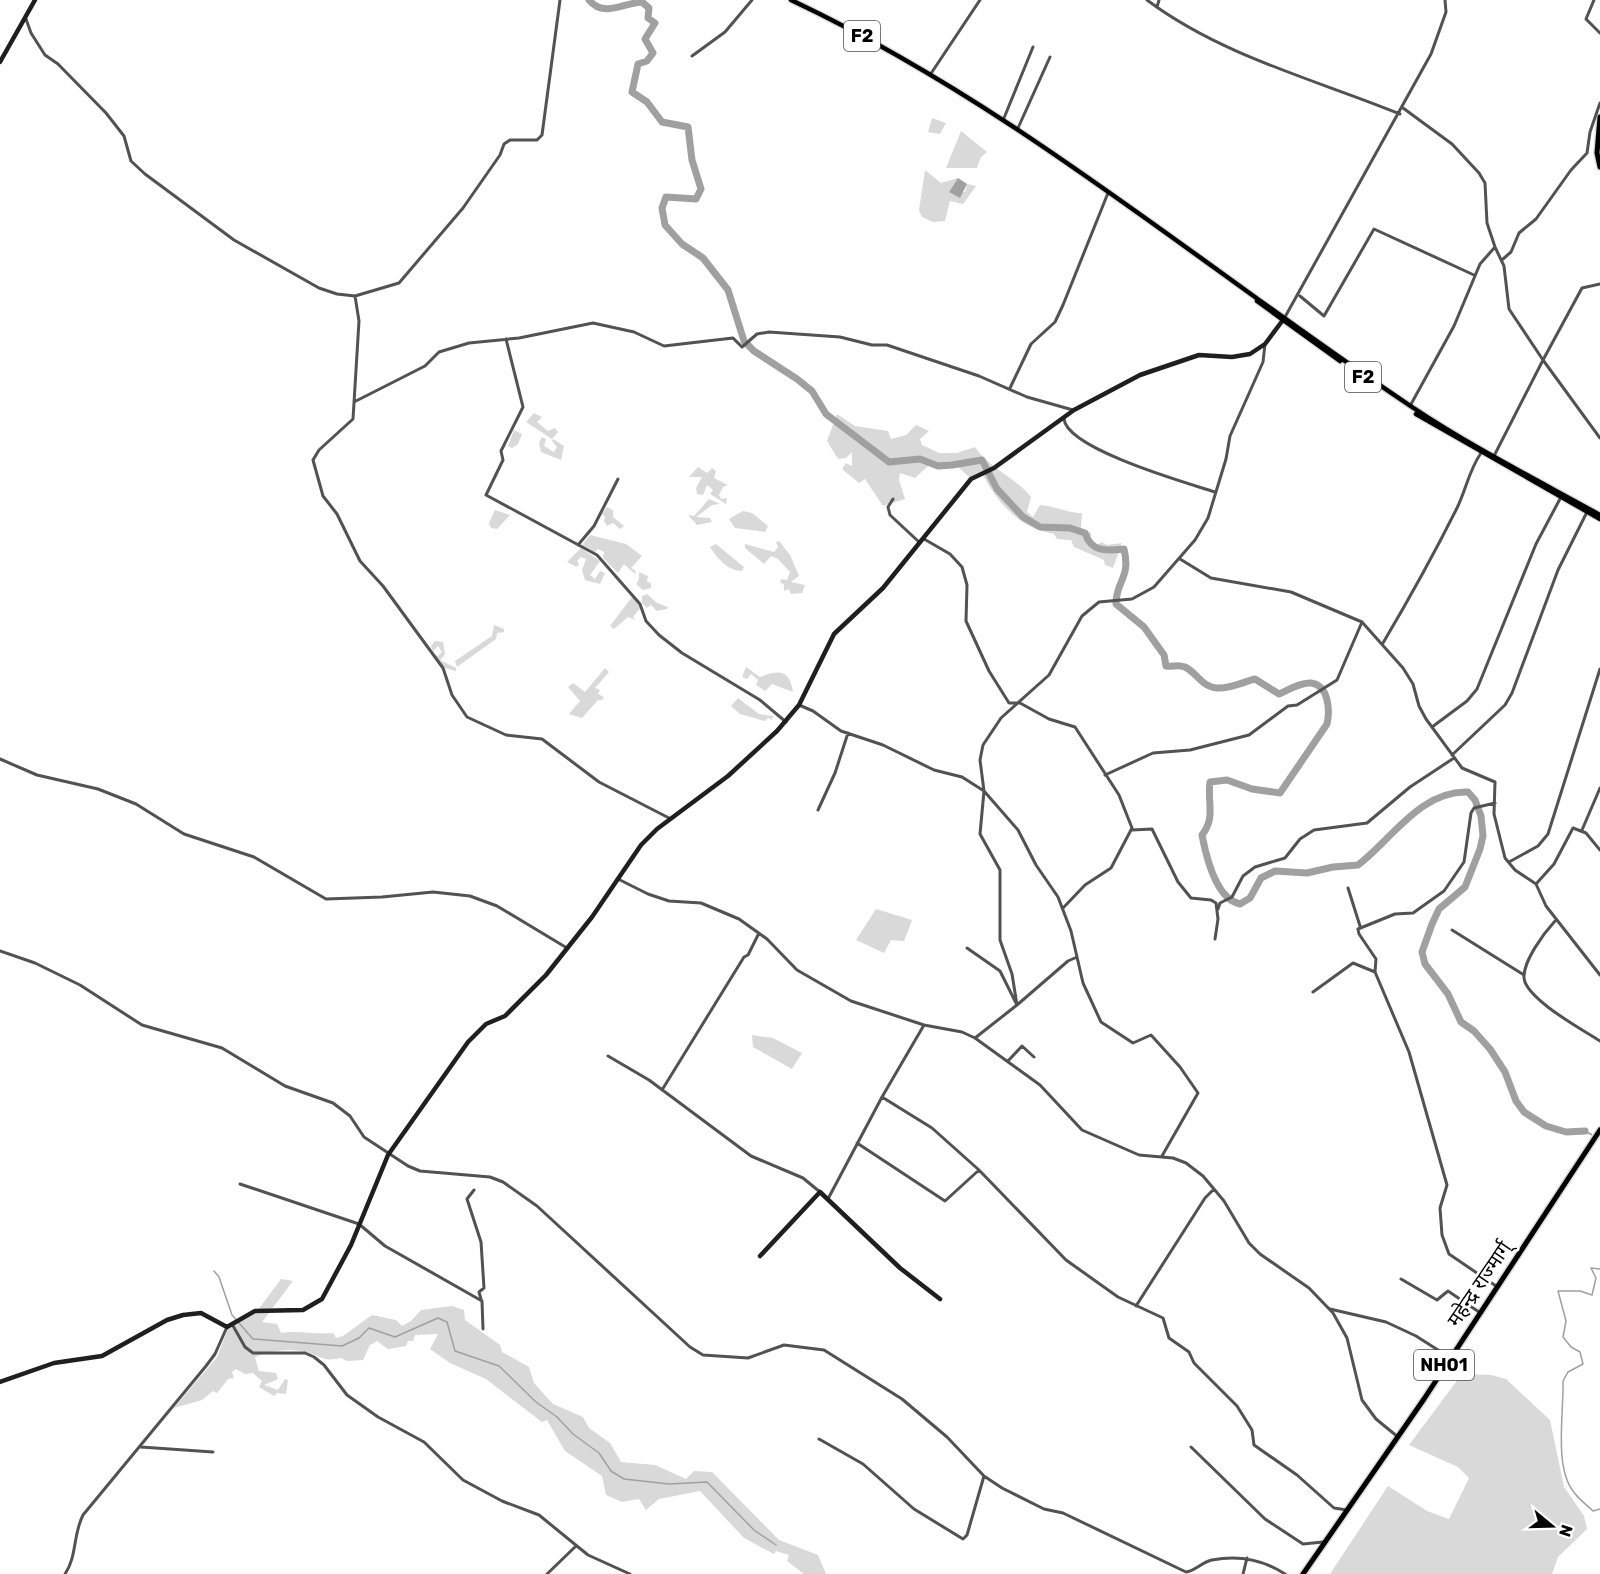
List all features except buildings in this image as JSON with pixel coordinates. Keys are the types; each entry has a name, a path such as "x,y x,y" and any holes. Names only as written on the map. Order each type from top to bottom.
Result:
{"highway":[{"path":"1600,117 1597,153 1600,167"},
{"name":"महेन्द्र राज्मार्ग्","path":"1303,1574 1398,1437 1600,1130"}],"main road":[{"name":"F2","path":"792,0 834,20 1004,118 1408,408 1480,453 1600,517"},
{"name":"F2","path":"1284,319 1410,406 1600,517"}],"street":[{"path":"0,62 35,0"},
{"path":"26,19 31,33 45,55 58,64 106,113 124,136 131,160 145,174 234,240 319,288 356,296 399,283 457,215 487,175 504,144 510,140 537,140 542,135 560,0"},
{"path":"692,56 725,32 752,0"},
{"path":"930,75 980,0"},
{"path":"1147,0 1184,26 1262,63 1362,97 1400,114"},
{"path":"1157,7 1159,0"},
{"path":"65,1574 72,1565 74,1539 83,1515 215,1354 233,1323 255,1311 303,1310 317,1304 335,1277 388,1155 468,1042 486,1024 505,1016 520,1003 592,917 641,845 669,818 750,758 786,722 799,705 834,634 883,588 964,486 982,473 994,468 1074,410 1158,366 1198,355 1242,356 1265,344 1300,295 1343,211 1400,114 1431,54 1444,19 1445,0"},
{"path":"1594,0 1586,19 1600,33"},
{"path":"1004,118 1033,47"},
{"path":"1018,128 1050,57"},
{"path":"1502,260 1511,252 1519,233 1536,219 1571,170 1587,153 1590,132 1600,103"},
{"path":"1403,108 1452,144 1479,173 1485,183 1487,223 1502,260 1509,309 1600,438"},
{"path":"1010,388 1031,344 1054,322 1063,305 1108,193"},
{"path":"1300,295 1324,316 1374,229 1474,275"},
{"path":"1410,406 1454,326 1474,275 1495,246"},
{"path":"1494,456 1582,288 1600,284"},
{"path":"356,296 359,321 353,419 319,450 313,460 323,496 337,514 360,561 383,586 443,668 452,695 467,717 506,735 542,739 599,783 669,818"},
{"path":"354,402 425,366 439,352 469,343 506,339 593,323 614,325 664,346 733,338 742,347 758,334 769,332 840,337 872,345 886,345 938,361 1010,388 1027,397 1074,410"},
{"path":"506,339 523,407 501,451 503,460 486,495 597,555 640,604 646,621 659,634 682,653 760,700 786,722"},
{"path":"1017,1005 1012,974 1000,940 1000,870 980,834 984,791 980,760 983,745 1001,718 1049,675 1082,616 1099,602 1132,599 1154,587 1180,559 1208,518 1226,459 1230,436 1263,362 1265,344"},
{"path":"1064,419 1068,429 1101,450 1149,471 1215,492"},
{"path":"1383,643 1459,504 1470,470 1480,453"},
{"path":"578,545 594,526 618,479"},
{"path":"1432,727 1473,695 1477,689 1536,544 1561,497"},
{"path":"893,499 888,507 890,515 921,540 950,554 962,567 967,585 966,621 989,671 1009,703 1020,703 1049,719 1075,727 1126,808 1132,830 1111,868 1085,885 1063,908"},
{"path":"1215,939 1220,903 1232,897 1244,876 1255,867 1285,858 1300,839 1314,830 1367,823 1410,787 1453,756 1505,705 1512,693 1554,580 1587,512"},
{"path":"1180,559 1211,578 1291,592 1362,622 1383,643 1413,684 1419,706 1462,768 1495,782 1500,846 1509,862 1531,883 1536,884 1556,920 1600,975"},
{"path":"1104,775 1153,753 1190,750 1207,743 1238,739 1249,735 1288,706 1297,705 1337,680 1362,622"},
{"path":"1509,862 1538,846 1548,834 1582,720 1600,669"},
{"path":"799,705 848,733 883,745 934,770 962,777 984,791 1018,830 1063,908 1083,983 1101,1022 1133,1043 1151,1035 1180,1067 1198,1093 1162,1156"},
{"path":"818,810 835,773 848,733"},
{"path":"0,759 37,775 98,789 136,804 184,834 254,857 326,899 397,897 433,892 470,896 497,906 567,948"},
{"path":"1582,830 1600,788"},
{"path":"1360,927 1395,914 1413,913 1444,891 1456,878 1464,862 1474,808 1495,803"},
{"path":"1536,884 1554,864 1573,828 1582,830 1600,850"},
{"path":"1132,830 1152,829 1181,886 1191,898 1211,900 1218,909"},
{"path":"618,879 648,894 669,901 692,902 715,908 759,933 797,970 851,1001 924,1025 962,1032 975,1038 1040,1086 1082,1130 1139,1155 1162,1156 1186,1163 1214,1189 1249,1243 1260,1254 1309,1288 1328,1308 1347,1338 1362,1400 1376,1419 1398,1437"},
{"path":"1348,888 1360,927 1359,934 1376,959 1375,972 1409,1052 1447,1185 1440,1208 1442,1235 1449,1254 1496,1286"},
{"path":"1524,975 1534,949 1556,920"},
{"path":"1452,930 1524,975 1529,988 1544,1003 1600,1041"},
{"path":"662,1090 744,957 748,955 759,933"},
{"path":"967,948 1000,971 1017,1005"},
{"path":"0,951 35,963 80,985 142,1025 222,1047 285,1086 333,1103 350,1116 364,1137 388,1155 420,1171 490,1177 517,1190 690,1347 703,1355 748,1358 784,1345 794,1344 824,1350 902,1399 947,1437 984,1476 1020,1498 1063,1513 1180,1571 1190,1572 1210,1561 1247,1558 1264,1563 1285,1574"},
{"path":"975,1038 1068,961 1077,957"},
{"path":"1313,992 1353,963 1375,972"},
{"path":"828,1197 924,1025"},
{"path":"1008,1061 1022,1046 1034,1057"},
{"path":"608,1056 662,1090 751,1156 803,1178 828,1197 900,1268 940,1299"},
{"path":"882,1097 932,1128 979,1170 1066,1260 1101,1286 1163,1318 1169,1338 1189,1352 1194,1363 1237,1406 1252,1430 1254,1445 1297,1475 1334,1508 1347,1510"},
{"path":"857,1143 945,1202 979,1170"},
{"path":"240,1184 359,1224 385,1246 482,1301"},
{"path":"1136,1306 1205,1198 1214,1189"},
{"path":"474,1190 467,1199 481,1242 484,1288 479,1292 482,1301 483,1329"},
{"path":"760,1256 820,1192"},
{"path":"1401,1279 1437,1299 1448,1291 1479,1312"},
{"path":"1328,1308 1386,1322 1416,1336 1449,1357"},
{"path":"0,1382 54,1364 102,1356 167,1320 201,1313 233,1323 245,1347 253,1353 305,1353 314,1357 324,1365 347,1395 378,1418 424,1442 459,1477 502,1501 539,1515 588,1555 630,1574"},
{"path":"819,1439 863,1464 914,1509 963,1539 967,1535 984,1476"},
{"path":"141,1447 213,1452"},
{"path":"1191,1447 1265,1520 1303,1544 1325,1542"},
{"path":"547,1574 576,1546"},
{"path":"1243,1574 1247,1558"}],"shaded area":[{"path":"932,118 946,123 940,134 928,132"},
{"path":"961,131 987,152 981,157 977,168 946,168"},
{"path":"925,170 941,183 958,178 949,192 965,192 967,184 976,186 963,204 950,201 945,221 933,222 922,217 919,210"},
{"path":"958,178 967,184 960,198 949,192"},
{"path":"534,413 542,417 537,422 548,431 555,428 558,432 552,439 526,422"},
{"path":"837,414 855,426 888,431 891,439 906,435 916,425 929,431 920,439 922,445 939,453 957,453 975,447 987,461 1031,497 1027,512 1033,517 1040,505 1082,513 1081,528 1091,533 1091,540 1097,545 1102,542 1107,545 1122,543 1113,568 1105,565 1104,560 1074,547 1071,540 1057,539 1054,534 1041,531 1020,520 1002,504 982,473 971,479 958,467 928,466 915,478 900,473 899,480 905,499 883,506 865,479 859,483 842,469 846,463 852,466 852,452 846,458 838,459 827,441"},
{"path":"514,430 522,434 518,444 512,448 508,446"},
{"path":"542,437 546,439 544,446 554,452 557,447 553,439 564,446 561,460 541,452 539,443"},
{"path":"698,467 707,473 712,468 716,471 714,478 728,485 723,487 719,495 721,499 727,498 726,504 710,494 713,490 707,485 703,495 697,494 696,488 702,477 689,477"},
{"path":"709,499 720,504 712,505 696,517 710,518 712,522 697,525 688,515 694,516"},
{"path":"607,507 613,510 613,517 624,526 620,529 613,523 607,526 604,521 605,517 602,514"},
{"path":"495,510 510,515 497,529 491,528 489,523"},
{"path":"743,511 752,513 768,526 765,532 735,528 729,519"},
{"path":"590,535 626,544 642,556 631,568 636,571 635,574 624,564 618,573 603,558 604,552 598,549 595,552 582,545"},
{"path":"779,541 790,555 799,576 791,582 805,585 802,593 791,594 789,589 784,591 784,585 780,582 781,579 787,580 790,572 778,559 771,556 764,564 745,548 745,544 774,552 778,547 776,542"},
{"path":"716,544 744,567 742,571 732,569 720,559 710,547"},
{"path":"581,548 600,561 590,575 595,579 600,571 605,573 600,584 585,580 582,570 586,559 581,557 577,561 579,564 577,567 567,562"},
{"path":"639,572 648,576 647,582 651,583 651,588 643,590 636,584"},
{"path":"647,594 657,603 668,607 667,609 657,611 651,605 647,608 642,603 642,596"},
{"path":"632,597 641,607 633,617 636,620 628,617 614,629 610,626"},
{"path":"494,625 504,629 504,632 497,633 496,639 457,667 455,661 492,636"},
{"path":"435,641 443,642 445,654 440,660 456,668 456,671 445,668 433,654 438,656 442,652 438,646 433,651 431,646"},
{"path":"746,667 760,677 778,672 786,675 793,692 772,684 765,691 756,685 758,680 751,674 747,679 742,677"},
{"path":"605,668 609,672 595,688 600,690 598,694 604,697 602,700 598,700 582,718 569,714 580,701 568,687 573,683 585,692"},
{"path":"738,698 759,714 773,716 772,720 768,718 765,721 740,714 731,706"},
{"path":"876,909 912,920 904,941 891,940 884,953 856,940"},
{"path":"752,1035 773,1038 802,1053 792,1069 753,1047"},
{"path":"281,1279 293,1281 262,1322 277,1324 281,1333 333,1333 336,1338 343,1336 372,1315 396,1320 402,1326 411,1321 421,1310 452,1306 464,1310 465,1320 500,1345 502,1352 529,1367 534,1383 553,1404 583,1417 589,1428 610,1443 621,1462 655,1465 686,1479 694,1471 712,1472 779,1540 818,1555 826,1574 804,1574 787,1561 789,1555 776,1551 774,1554 744,1538 700,1491 659,1499 646,1510 639,1499 622,1502 606,1495 602,1476 565,1451 547,1420 542,1422 486,1379 450,1363 430,1349 438,1334 415,1335 413,1341 408,1341 406,1346 388,1349 377,1341 370,1345 363,1360 326,1359 295,1350 268,1353 255,1357 259,1371 276,1373 278,1379 264,1385 278,1390 285,1379 288,1380 286,1394 277,1393 274,1396 259,1387 262,1381 253,1373 245,1374 236,1369 232,1372 234,1378 228,1379 217,1393 213,1391 202,1400 174,1408 217,1357 228,1329 255,1314"},
{"path":"1462,1374 1491,1375 1506,1379 1550,1420 1564,1487 1584,1516 1587,1529 1558,1557 1552,1574 1330,1574 1388,1486 1427,1511 1449,1519 1469,1478 1458,1467 1409,1445"}],"waterway":[{"path":"589,0 607,9 642,2 649,8 648,18 655,23 645,39 653,53 647,61 638,64 632,92 647,102 662,122 688,127 692,160 701,189 696,199 666,197 662,208 665,225 682,244 703,258 728,290 744,341 754,351 812,391 826,414 889,462 920,459 938,466 982,460 997,489 1023,517 1040,527 1070,528 1085,533 1091,544 1100,549 1124,549 1126,567 1116,604 1144,627 1164,655 1166,666 1185,667 1207,685 1217,688 1255,679 1279,694 1307,683 1322,688 1328,706 1327,724 1280,793 1252,789 1227,780 1210,782 1210,816 1202,835 1214,876 1224,894 1240,904 1250,898 1261,878 1275,871 1307,873 1333,867 1358,865 1421,808 1436,799 1468,792 1475,800 1481,816 1483,836 1480,849 1465,887 1439,909 1422,952 1425,964 1448,994 1461,1022 1474,1031 1490,1049 1505,1072 1516,1101 1524,1112 1546,1126 1566,1132 1585,1131"},
{"path":"1585,1131 1594,1136"},
{"path":"1600,1269 1591,1268 1596,1278 1592,1295 1580,1291 1558,1291 1566,1321 1563,1337 1571,1347 1580,1352 1583,1364 1568,1372 1563,1381 1561,1438 1564,1468 1567,1480 1577,1497 1593,1511 1600,1509"},
{"path":"214,1271 219,1277 232,1315 253,1339 342,1346 359,1338 369,1328 395,1337 438,1318 447,1322 455,1351 499,1366 536,1402 599,1453 611,1471 624,1479 669,1484 707,1482 754,1530 776,1545"}]}
